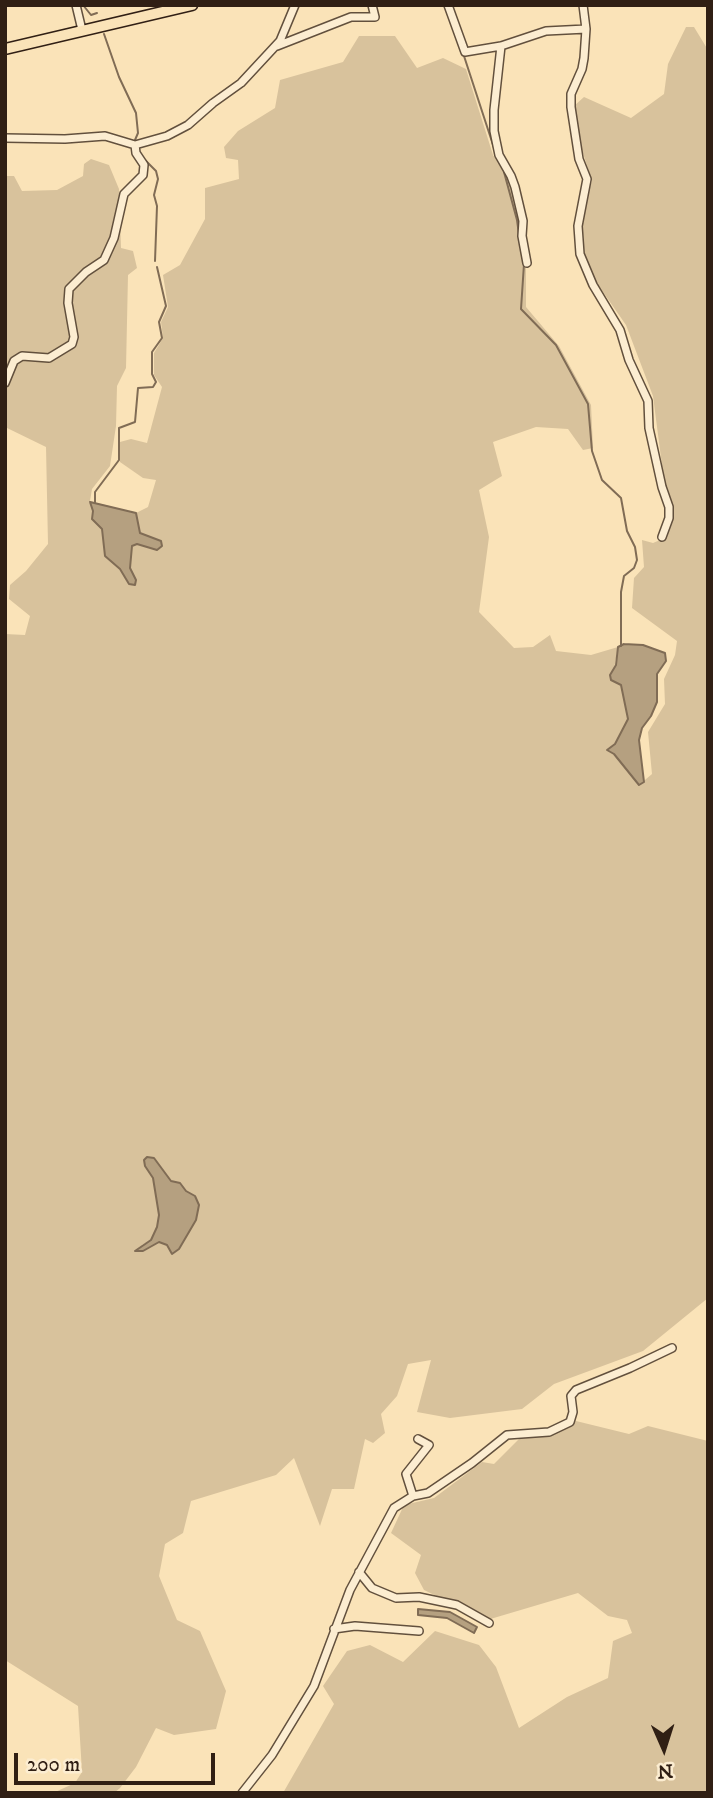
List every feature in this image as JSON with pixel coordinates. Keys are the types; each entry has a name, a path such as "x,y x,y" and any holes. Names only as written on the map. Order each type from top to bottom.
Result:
{"highway":[{"path":"5,49 192,5"}],"street":[{"path":"76,5 82,30"},
{"path":"5,138 65,139 104,136 135,145 167,136 188,125 241,83 280,41 295,5"},
{"path":"276,46 351,17 375,17 372,5"},
{"path":"448,5 465,52 500,46 546,31 586,29"},
{"path":"583,5 586,29 582,69 571,94 579,159 587,179 578,226 580,254 593,285 620,330 629,360 648,401 649,428 653,434 662,487 669,507 669,518 662,537"},
{"path":"500,46 494,131 499,155 515,187 523,221 522,236 527,263"},
{"path":"5,383 14,361 22,356 49,358 72,344 74,337 68,303 69,289 86,272 104,260 114,238 124,194 143,175 144,165 136,153 135,145"},
{"path":"242,1793 272,1755 314,1686 334,1629 359,1572 394,1508 414,1496 428,1493 507,1435 549,1432 570,1423 573,1412 571,1396 576,1390 672,1348"},
{"path":"414,1496 406,1474 429,1445 418,1438"},
{"path":"359,1572 372,1588 396,1598 419,1597 457,1605 489,1623"},
{"path":"334,1629 355,1626 419,1631"}],"shaded area":[{"path":"686,27 694,27 708,50 708,1298 643,1351 554,1384 522,1409 450,1418 417,1412 431,1360 408,1364 397,1396 381,1414 385,1433 373,1443 365,1439 354,1489 332,1489 320,1526 294,1458 276,1475 191,1501 183,1533 165,1544 159,1576 177,1620 200,1631 226,1691 216,1729 174,1735 156,1728 136,1767 114,1793 53,1793 75,1783 82,1772 78,1706 5,1660 5,634 25,635 30,616 9,599 10,585 26,571 48,544 46,447 5,427 5,176 14,176 22,191 57,190 83,176 84,164 91,159 109,165 119,189 121,248 133,251 137,268 128,275 126,368 117,386 116,426 110,466 92,489 90,501 136,513 148,507 156,480 143,478 120,462 120,442 131,439 147,443 162,387 154,375 154,353 163,338 161,322 168,307 163,275 180,265 205,219 205,188 239,179 238,160 226,158 224,147 238,131 275,108 280,80 343,62 359,36 395,36 417,68 443,58 466,69 493,155 508,179 520,221 526,268 526,307 559,346 591,405 593,448 583,450 568,429 536,427 493,442 502,476 479,490 489,537 479,612 514,648 533,647 550,635 556,651 591,655 618,647 612,680 621,685 628,719 615,744 614,754 639,785 652,774 648,732 665,704 664,679 675,655 677,641 632,608 634,578 644,567 642,540 653,543 667,537 673,513 663,473 653,396 626,325 596,282 584,252 581,227 584,205 592,181 581,147 574,106 584,97 631,118 664,94 668,64","holes":["154,1158 172,1182 180,1183 186,1191 195,1196 167,1245 159,1242 143,1251 142,1245 151,1240 159,1215 153,1178 145,1166"]},
{"path":"90,502 136,513 140,533 161,541 162,546 157,550 137,544 132,546 130,568 136,580 135,585 129,584 120,569 105,556 102,529 92,519"},
{"path":"624,644 643,645 665,653 666,661 657,674 657,702 642,728 639,740 644,782 639,785 614,754 607,750 615,744 628,719 621,685 611,680 610,675 616,665 618,647"},
{"path":"147,1157 154,1158 171,1181 180,1183 186,1191 195,1196 199,1205 196,1220 179,1249 172,1254 167,1245 159,1242 143,1251 135,1251 151,1240 159,1215 153,1178 145,1166 144,1160"},
{"path":"576,1421 629,1434 648,1426 708,1441 708,1793 283,1793 334,1704 323,1686 347,1651 370,1645 403,1662 435,1631 479,1645 496,1667 519,1728 567,1697 608,1678 613,1641 632,1633 627,1620 608,1616 578,1593 487,1620 424,1590 415,1573 421,1555 391,1533 404,1505 434,1498 482,1462 494,1464 523,1435 554,1435"},
{"path":"418,1609 450,1612 477,1627 474,1633 447,1618 418,1615"}],"waterway":[{"path":"83,5 91,15 97,13"},
{"path":"104,34 119,77 136,113 138,133 135,140"},
{"path":"464,56 495,151"},
{"path":"145,160 156,171 158,179 154,195 157,206 155,261"},
{"path":"504,172 517,220 522,255"},
{"path":"524,264 521,309 556,345 588,404 592,451 602,480 621,498 627,531 635,547 637,560 634,568 624,576 621,592 621,646"},
{"path":"95,503 95,492 119,460 119,428 135,422 138,388 153,387 156,382 152,374 152,352 162,338 159,322 166,306 157,267"}]}
